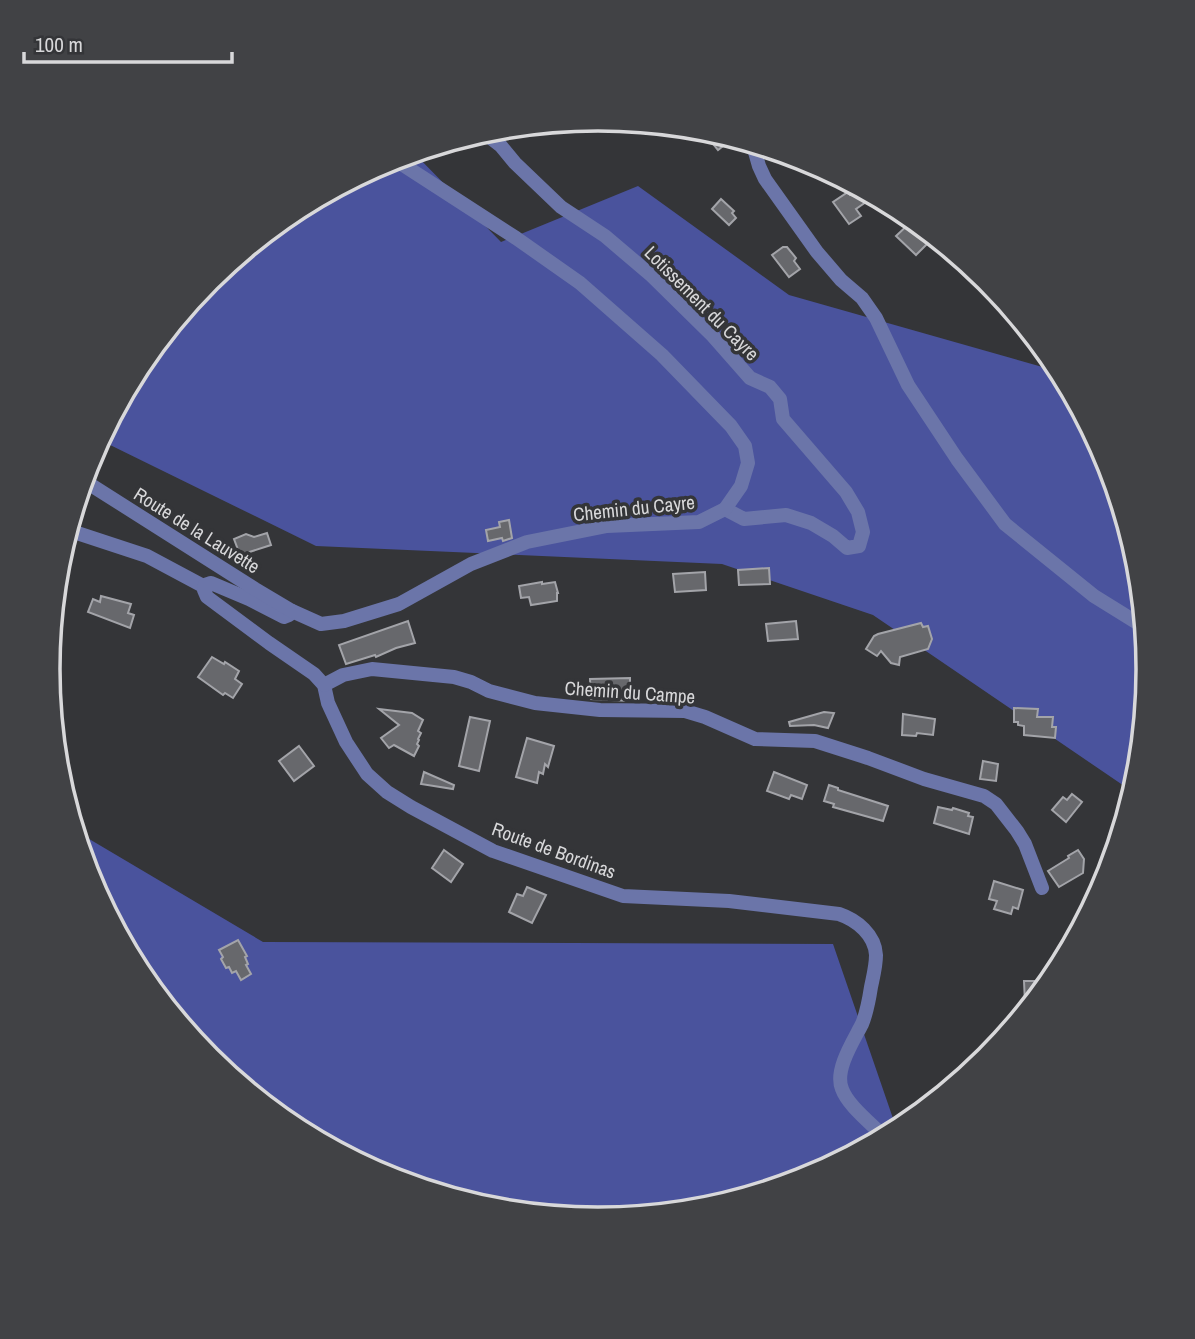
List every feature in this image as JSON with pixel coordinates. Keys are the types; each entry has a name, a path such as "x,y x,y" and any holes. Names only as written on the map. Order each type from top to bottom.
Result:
{"street":[{"name":"Lotissement du Cayre","path":"495,142 561,207 605,236 652,276 713,336 750,378 770,387 780,399 783,419 846,492 858,512 863,532 859,546 847,548 811,523 786,515 744,519 725,509"},
{"path":"756,156 765,179 817,252 862,299 876,318 908,385 957,459 1005,524 1094,596 1133,621"},
{"path":"406,167 580,283 662,355 731,426 745,446 748,463 741,486 725,509"},
{"name":"Route de la Lauvette","path":"92,486 292,611"},
{"name":"Chemin du Cayre","path":"292,611 321,624 344,621 399,604 471,564 527,542 607,526 699,523 725,509"},
{"path":"77,533 147,556 205,587"},
{"path":"292,611 284,617 211,583 205,584 207,597 314,674 324,685"},
{"name":"Chemin du Campe","path":"324,685 343,675 372,669 454,677 489,691 535,703 600,710 685,711 755,739 815,741 984,796 996,804 1017,831 1025,844 1041,888"},
{"name":"Route de Bordinas","path":"324,685 328,703 346,742 368,774 387,792 411,807 493,851 624,897 743,902 839,914 850,917 859,924 870,937 876,958 867,1010 841,1072 840,1086 852,1105 876,1129"}],"shaded area":[{"path":"422,161 501,242 638,186 789,295 1042,367 1063,400 1095,464 1117,530 1125,565 1131,599 1136,670 1131,740 1123,785 873,615 722,564 316,546 109,445 150,371 193,315 243,265 299,222 360,187"},
{"path":"87,837 263,942 833,944 893,1119 803,1167 737,1189 668,1203 633,1206 598,1208 527,1203 458,1189 392,1167 328,1135 299,1117 243,1074 193,1024 150,968 115,907"}],"building":[{"path":"846,193 865,203 856,209 861,216 849,224 833,202"},
{"path":"721,199 734,211 732,213 736,218 729,225 712,209"},
{"path":"904,228 927,244 916,255 896,236"},
{"path":"787,247 796,258 794,261 800,269 789,277 772,255"},
{"path":"509,520 512,538 488,541 486,530 500,527 499,522"},
{"path":"267,533 271,545 240,555 234,539 246,534 254,537"},
{"path":"769,568 770,584 739,585 738,570"},
{"path":"705,572 706,590 675,592 673,574"},
{"path":"555,582 557,601 531,605 529,597 521,598 519,586"},
{"path":"101,596 131,604 128,613 134,615 130,628 88,612 93,599 100,602"},
{"path":"408,621 415,643 346,664 339,645"},
{"path":"796,621 798,639 768,641 766,624"},
{"path":"921,623 923,627 928,626 932,639 928,649 900,657 899,665 891,663 881,651 877,656 866,649 878,634"},
{"path":"212,657 239,671 235,679 242,684 233,698 225,693 223,695 198,677"},
{"path":"630,678 630,701 591,699 590,679"},
{"path":"1014,708 1038,709 1037,717 1053,717 1055,738 1024,735 1024,726 1014,722"},
{"path":"379,709 412,713 423,720 418,731 421,733 417,744 419,746 414,756 394,745 389,748 381,738 399,725"},
{"path":"824,712 834,713 828,728 814,725 790,726 789,722"},
{"path":"903,714 935,719 933,735 902,735"},
{"path":"470,717 490,721 479,771 459,766"},
{"path":"527,738 554,746 548,767 545,764 543,774 539,772 537,783 516,777"},
{"path":"299,746 314,766 294,781 279,761"},
{"path":"983,761 998,764 996,781 980,779"},
{"path":"424,772 454,785 453,789 421,784"},
{"path":"774,772 807,785 802,799 791,795 789,799 767,791"},
{"path":"829,785 888,806 883,821 833,807 834,804 824,801"},
{"path":"1072,794 1082,802 1066,822 1052,810 1063,797 1067,800"},
{"path":"938,807 969,813 968,816 973,817 969,834 934,823"},
{"path":"444,850 463,864 451,882 432,868"},
{"path":"1078,850 1084,859 1083,873 1059,887 1048,871"},
{"path":"994,881 1023,890 1018,909 1013,907 1011,914 994,909 997,901 989,899"},
{"path":"527,887 546,895 532,923 509,912 517,894 523,896"},
{"path":"238,940 247,956 246,965 251,974 241,980 236,971 232,973 229,967 226,968 219,950"},
{"path":"1024,981 1036,981 1025,996"}]}
